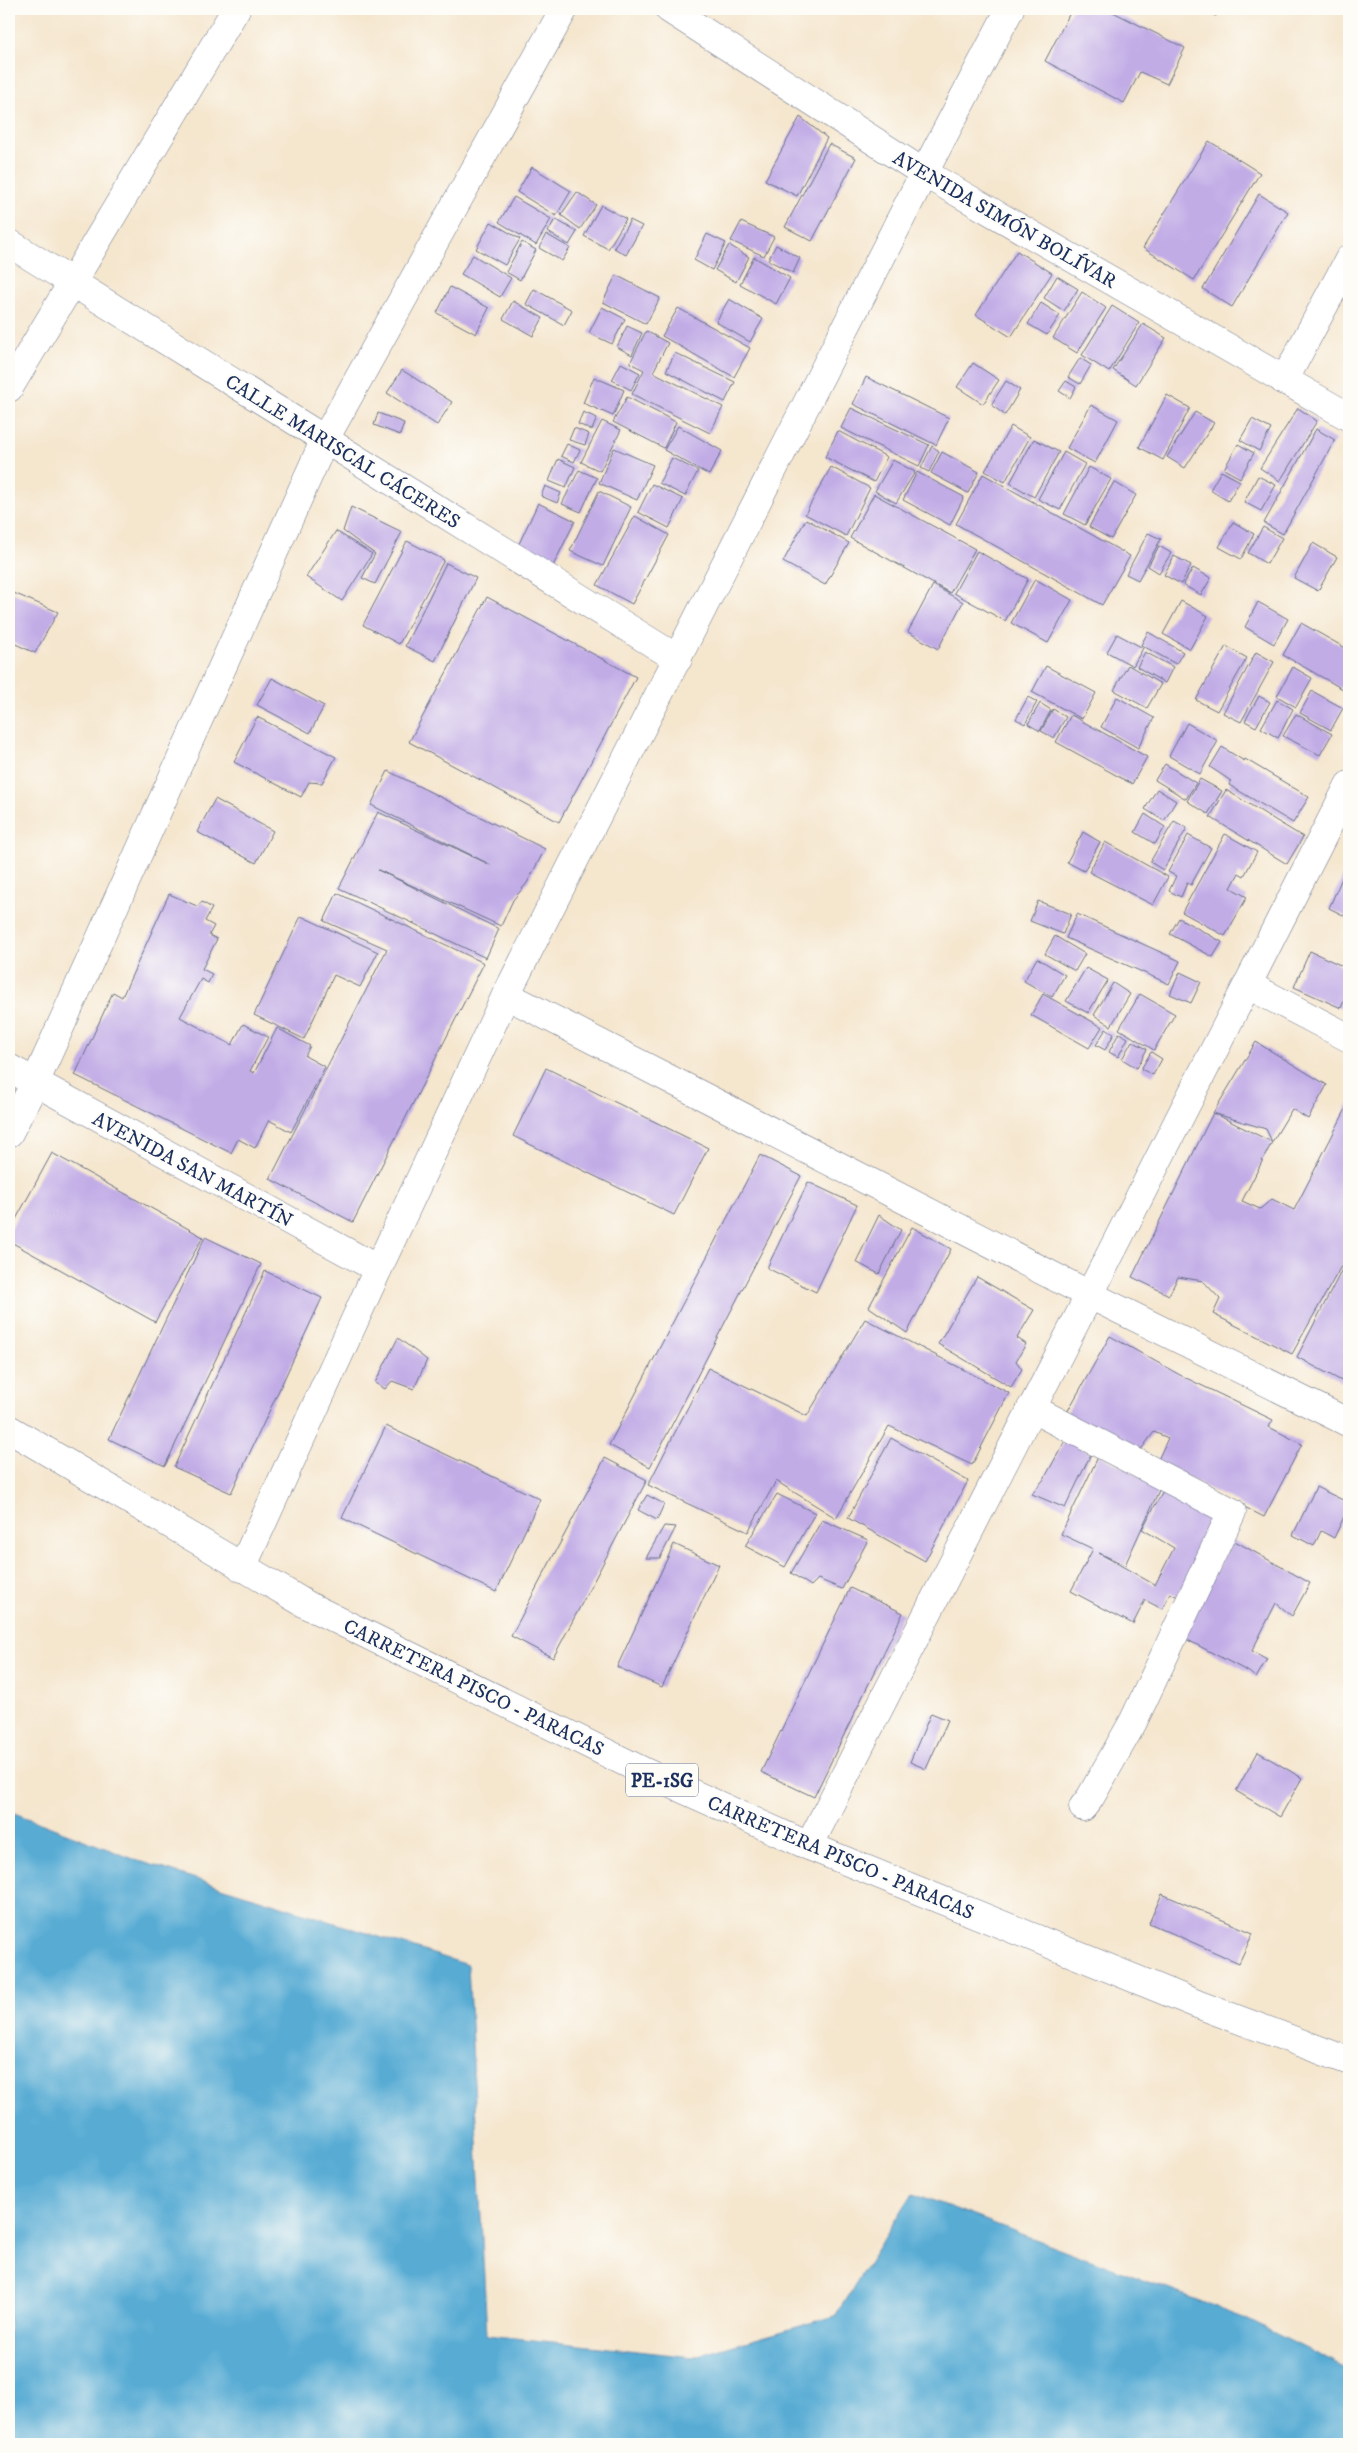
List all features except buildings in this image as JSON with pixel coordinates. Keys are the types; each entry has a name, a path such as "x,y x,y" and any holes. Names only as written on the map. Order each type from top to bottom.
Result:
{"street":[{"path":"9,388 236,9"},
{"path":"9,1133 35,1083 325,440 564,9"},
{"name":"AVENIDA SIMÓN BOLÍVAR","path":"669,9 924,173 1349,417"},
{"path":"242,1568 378,1269 506,995 924,173 1010,9"},
{"name":"CALLE MARISCAL CÁCERES","path":"9,243 678,659"},
{"path":"1284,381 1349,259"},
{"path":"809,1846 1349,784"},
{"path":"1248,985 1349,1038"},
{"path":"506,995 1090,1295 1349,1423"},
{"name":"AVENIDA SAN MARTÍN","path":"9,1068 378,1269"},
{"path":"1032,1408 1232,1512 1133,1722 1083,1807"},
{"name":"CARRETERA PISCO - PARACAS","path":"9,1429 309,1606 647,1773 809,1846 1197,2004 1349,2061"}],"water":[{"path":"9,1811 136,1860 468,1965 487,2335 693,2357 835,2316 913,2193 1242,2317 1349,2370 1349,2444 9,2444"}]}
